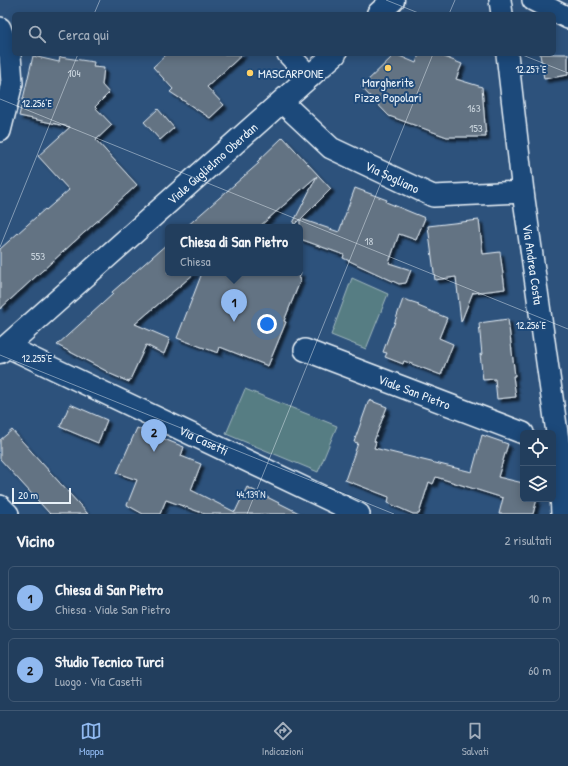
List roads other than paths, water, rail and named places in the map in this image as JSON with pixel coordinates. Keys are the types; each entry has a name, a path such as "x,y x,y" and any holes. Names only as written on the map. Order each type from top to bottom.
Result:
{"main road":[{"path":"380,12 393,0"},
{"name":"Viale Guglielmo Oberdan","path":"3,349 333,56"}],"street":[{"path":"500,0 502,12"},
{"path":"533,0 568,18"},
{"path":"0,28 10,55 12,84 0,131"},
{"path":"290,56 310,77"},
{"name":"Via Andrea Costa","path":"507,56 523,192 554,430"},
{"name":"Via Sogliano","path":"282,102 331,148 433,196 523,192"},
{"name":"Via Casetti","path":"3,349 359,514"},
{"name":"Viale San Pietro","path":"305,350 520,432"},
{"name":"Via Andrea Costa","path":"556,446 563,509"},
{"path":"0,506 8,514"}],"place":[{"name":"Margherite Pizze Popolari","path":"388,68"},
{"name":"MASCARPONE","path":"250,73"},
{"name":"Chiesa di San Pietro","path":"234,322"},
{"name":"Studio Tecnico Turci","path":"154,452"}]}
